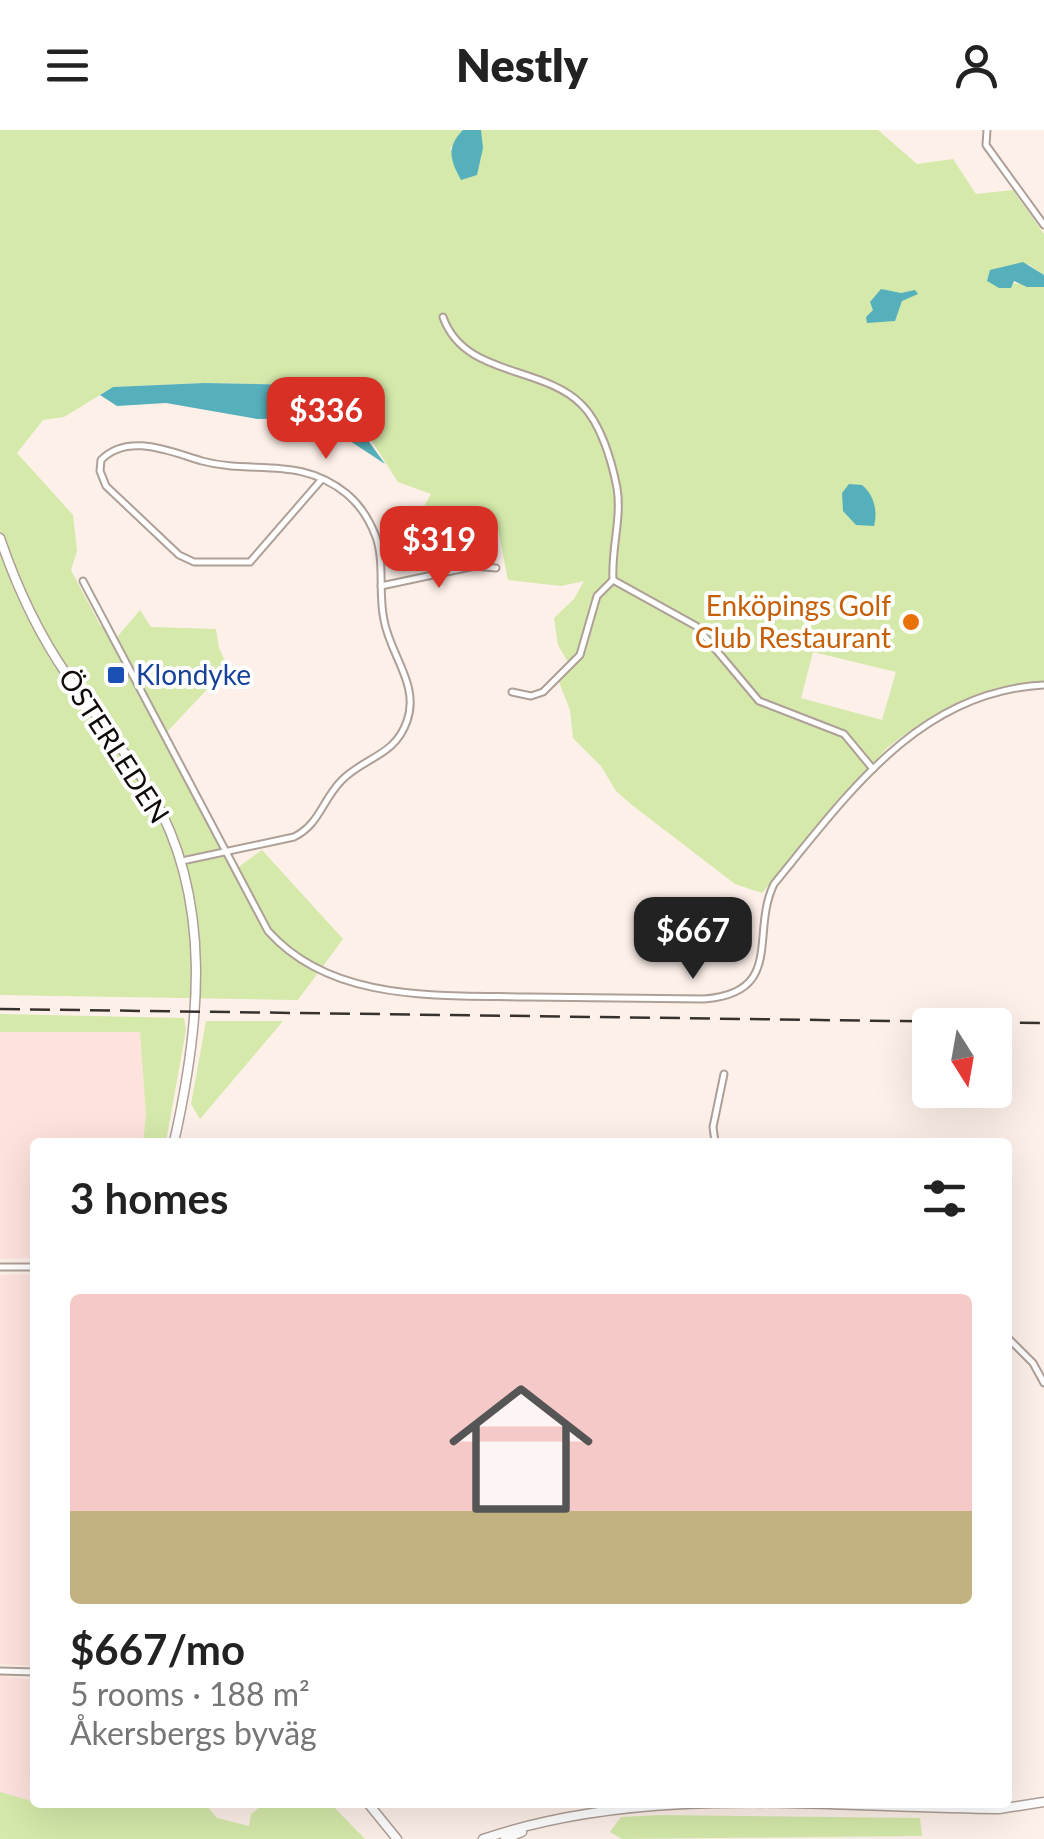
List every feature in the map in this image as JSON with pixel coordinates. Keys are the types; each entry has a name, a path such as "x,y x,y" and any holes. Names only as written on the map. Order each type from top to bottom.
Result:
{"street":[{"path":"988,130 986,145 1044,225"},
{"path":"443,316 456,340 491,365 528,376 579,401 590,415 616,486 613,580 598,596 580,655 543,692 532,696 512,692"},
{"path":"182,862 306,831 344,778 386,754 400,737 409,716 410,692 385,628 379,548 364,513 349,496 322,479 285,467 223,465 146,446 108,454 100,467 106,486 179,556 194,562 223,564 250,562 322,479"},
{"name":"ÖSTERLEDEN","path":"0,538 16,582 46,641 144,782 170,828 182,862 194,927 196,1000 175,1138"},
{"path":"380,586 475,566 496,568"},
{"path":"613,580 696,626 759,701 844,734 873,769"},
{"path":"83,581 254,910 287,952 311,967 371,987 446,995 720,998 740,992 758,970 767,903 774,884 888,751 943,711 1005,690 1044,685"},
{"path":"714,1138 712,1127 724,1074"},
{"path":"0,1267 30,1267"},
{"path":"1012,1342 1032,1362 1044,1383"},
{"path":"0,1670 30,1672"},
{"path":"1012,1807 1044,1802"},
{"path":"372,1808 397,1839"},
{"path":"483,1839 627,1808"},
{"path":"932,1808 1005,1808"},
{"path":"505,1839 545,1824"}],"shaded area":[{"path":"0,1032 140,1032 146,1115 143,1138 30,1138 30,1258 0,1259"},
{"path":"30,1274 30,1666 0,1664 0,1275"},
{"path":"0,1676 30,1679 30,1800 0,1792"}],"green space":[{"path":"0,130 463,130 450,149 480,161 481,130 878,130 917,164 953,159 976,194 1013,190 1044,234 1044,275 1028,264 1012,283 1044,287 1044,682 980,693 904,735 886,749 762,893 735,884 632,805 573,738 570,710 559,682 588,645 568,662 558,645 554,618 574,599 584,581 561,586 508,580 498,529 458,535 417,519 431,494 398,482 371,440 347,415 305,385 204,383 113,387 64,417 43,420 17,453 73,515 77,551 71,570 100,625 117,637 140,610 151,627 216,629 228,667 167,732 237,868 262,850 343,939 298,1000 0,995","holes":["813,652 896,672 882,720 801,698"]},
{"path":"0,1014 184,1018 186,1030 167,1138 143,1138 146,1115 140,1032 0,1032"},
{"path":"206,1021 283,1021 200,1119 191,1104"},
{"path":"0,1792 30,1801 30,1808 208,1808 217,1818 249,1826 251,1814 259,1808 335,1808 365,1839 0,1839"},
{"path":"621,1817 920,1818 922,1836 622,1839 610,1832"}],"water":[{"path":"463,130 481,130 483,148 477,175 461,180 452,154 454,142"},
{"path":"1023,262 1044,275 1044,287 1027,287 1014,281 1011,288 999,288 987,281 990,270"},
{"path":"881,289 901,293 915,290 918,294 902,301 895,321 867,323 866,317 873,310 870,302"},
{"path":"204,383 305,385 334,393 385,464 315,418 257,419 166,403 117,406 100,395 113,387"},
{"path":"849,484 862,485 870,494 875,509 874,526 856,525 843,511 842,493"}],"railway":[{"path":"0,1009 1044,1023"}],"place":[{"name":"Enköpings Golf Club Restaurant","path":"911,622"},
{"name":"Klondyke","path":"116,675"}]}
